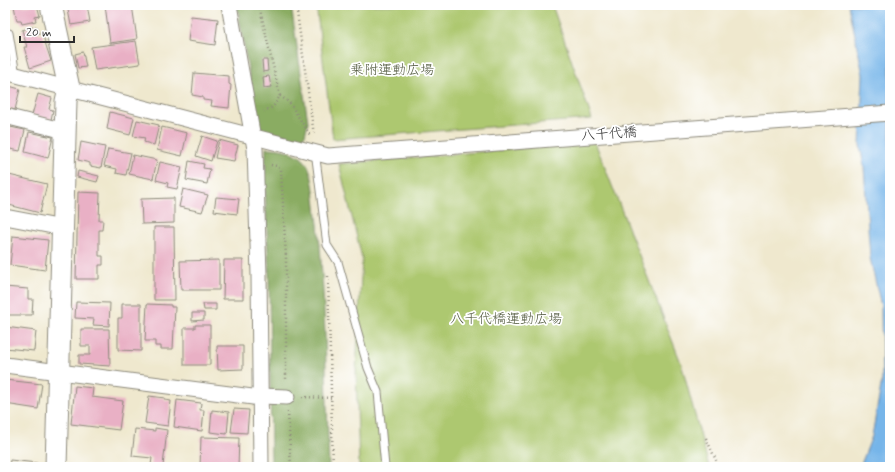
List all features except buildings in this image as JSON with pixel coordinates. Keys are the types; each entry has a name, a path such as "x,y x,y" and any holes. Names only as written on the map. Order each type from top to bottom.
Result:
{"street":[{"path":"51,5 69,88 66,101 56,467"},
{"path":"229,5 255,161 259,275 261,467"},
{"name":"八千代橋","path":"11,74 322,153 890,113"},
{"path":"5,116 65,132"},
{"path":"5,218 63,228"},
{"path":"5,365 58,373 261,397 287,396"}],"lane":[{"path":"9,33 11,74"},
{"path":"322,153 327,245 338,262 368,368 378,392 385,467"}],"path":[{"path":"259,5 280,96 289,102 296,111 322,153"},
{"path":"296,5 308,81 322,153"},
{"path":"247,116 273,107 280,96"},
{"path":"255,161 277,166 281,170 286,257 287,396 291,467"},
{"path":"327,245 333,467"},
{"path":"287,396 331,398"},
{"path":"706,438 719,467"}],"green space":[{"path":"237,5 291,5 308,122 305,135 301,140 262,130 258,126"},
{"name":"乗附運動広場","path":"316,5 552,5 592,119 333,139"},
{"name":"八千代橋運動広場","path":"595,142 681,363 709,467 359,467 356,372 362,258 339,164"},
{"path":"266,148 289,151 299,156 307,164 313,184 323,285 329,467 271,467 269,276 265,184"}],"water":[{"path":"849,5 890,5 890,467 860,467 872,436 882,380 881,306 870,258 864,167 860,145 863,75"}]}
